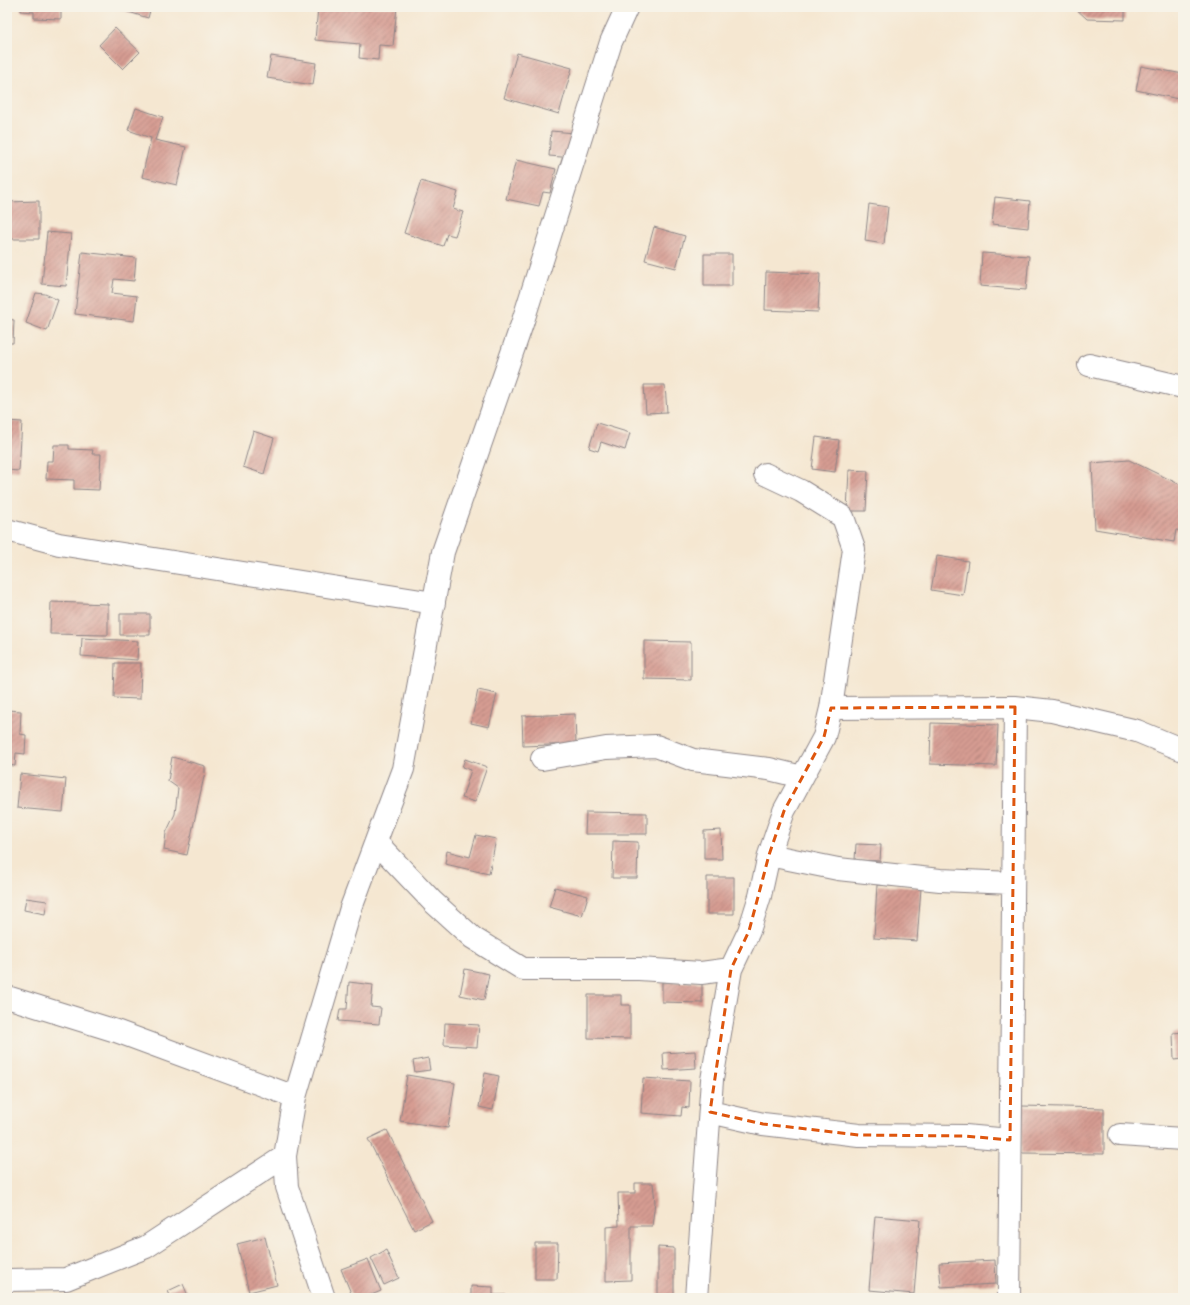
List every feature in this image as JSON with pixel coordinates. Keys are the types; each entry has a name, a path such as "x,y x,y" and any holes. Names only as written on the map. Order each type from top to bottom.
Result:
{"street":[{"path":"324,1298 287,1187 285,1156 295,1097 351,908 403,769 444,552 522,324 611,42 627,7"},
{"path":"1089,365 1183,387"},
{"path":"696,1298 712,1080 731,969 749,931 760,896 769,855 784,811 824,737 831,708 854,549 843,517 800,491 765,474"},
{"path":"7,530 59,544 434,603"},
{"path":"831,708 1015,707 1052,711 1137,731 1183,750"},
{"path":"1009,1298 1015,707"},
{"path":"542,759 606,748 656,746 693,760 770,769 802,777"},
{"path":"376,842 433,902 473,938 523,969 639,969 701,973 731,969"},
{"path":"769,855 838,869 940,880 1013,883"},
{"path":"7,998 116,1031 295,1097"},
{"path":"710,1112 763,1124 859,1135 965,1136 1010,1140"},
{"path":"1120,1135 1183,1139"},
{"path":"7,1280 66,1279 146,1247 285,1156"}],"highlighted area":[{"path":"1015,707 1010,1140 965,1136 859,1135 763,1124 710,1112 731,969 749,931 769,855 784,811 824,737 831,708"}],"building":[{"path":"21,7 61,7 61,19 34,18 34,12 21,11"},
{"path":"112,7 151,7 148,18"},
{"path":"318,7 397,7 393,46 379,45 378,60 359,58 360,44 315,40"},
{"path":"1074,7 1125,7 1125,20 1087,19"},
{"path":"115,28 140,52 123,69 99,45"},
{"path":"517,53 572,68 559,114 504,98"},
{"path":"271,56 316,63 313,85 267,78"},
{"path":"1141,66 1183,74 1183,100 1136,90"},
{"path":"136,108 163,117 155,140 186,147 177,185 142,177 151,138 128,130"},
{"path":"551,131 575,133 574,158 549,156"},
{"path":"516,160 556,169 550,193 543,192 539,206 506,199"},
{"path":"421,181 458,192 453,209 463,212 455,236 447,234 443,246 404,233"},
{"path":"995,197 1030,201 1028,228 992,224"},
{"path":"39,201 39,239 7,239 7,202"},
{"path":"869,204 888,207 884,244 865,241"},
{"path":"654,227 685,236 676,268 645,260"},
{"path":"47,232 71,234 66,286 42,284"},
{"path":"82,252 136,258 134,281 114,279 112,293 137,296 134,321 75,314"},
{"path":"982,253 1029,256 1026,290 980,286"},
{"path":"704,254 732,254 732,286 704,286"},
{"path":"766,272 820,274 818,312 765,310"},
{"path":"36,293 45,294 58,300 47,331 26,323"},
{"path":"7,319 14,320 13,343 7,343"},
{"path":"644,385 665,385 667,412 646,413"},
{"path":"7,421 22,422 19,471 7,470"},
{"path":"597,423 630,433 625,450 601,442 598,451 589,448"},
{"path":"253,431 274,438 264,474 243,467"},
{"path":"816,437 839,440 835,472 812,469"},
{"path":"54,445 69,445 69,449 93,450 92,454 101,454 99,490 74,489 74,480 46,479 47,461 53,461"},
{"path":"1129,460 1183,486 1183,531 1176,530 1174,542 1095,529 1092,463"},
{"path":"849,470 868,471 866,511 847,511"},
{"path":"937,556 968,561 963,595 931,590"},
{"path":"51,602 108,604 108,635 50,634"},
{"path":"120,614 150,614 150,635 120,635"},
{"path":"82,638 138,641 137,660 81,656"},
{"path":"644,641 691,642 691,680 644,679"},
{"path":"115,663 141,663 140,699 114,698"},
{"path":"478,690 497,694 489,727 471,723"},
{"path":"7,710 21,711 20,734 26,735 25,754 16,753 15,766 7,765"},
{"path":"575,714 576,744 523,746 522,716"},
{"path":"931,723 998,725 996,766 930,764"},
{"path":"172,757 205,766 187,855 164,850 166,833 175,814 178,788 168,781"},
{"path":"465,759 487,767 475,802 462,798 471,770 462,767"},
{"path":"20,774 66,779 63,812 17,808"},
{"path":"586,812 647,813 647,834 585,834"},
{"path":"721,830 722,859 704,859 704,831"},
{"path":"476,835 496,839 489,874 445,864 447,851 470,857"},
{"path":"613,841 638,842 637,878 612,878"},
{"path":"856,844 881,845 880,861 855,860"},
{"path":"707,877 734,877 734,914 707,914"},
{"path":"877,885 921,888 917,941 874,938"},
{"path":"555,887 588,896 582,916 549,907"},
{"path":"26,898 47,901 45,914 24,910"},
{"path":"465,969 489,974 484,1000 460,995"},
{"path":"349,982 373,985 371,1007 381,1008 379,1024 338,1021 340,1009 347,1009"},
{"path":"662,982 702,982 702,1003 662,1002"},
{"path":"588,995 621,995 621,1005 630,1005 630,1039 588,1038"},
{"path":"445,1023 479,1025 477,1047 444,1045"},
{"path":"1183,1032 1183,1059 1174,1060 1173,1033"},
{"path":"695,1051 696,1068 664,1070 663,1053"},
{"path":"428,1058 430,1070 415,1072 413,1061"},
{"path":"485,1073 499,1076 493,1110 479,1107"},
{"path":"407,1075 455,1083 448,1128 400,1121"},
{"path":"643,1078 690,1081 689,1108 682,1107 681,1116 641,1113"},
{"path":"1022,1106 1104,1108 1104,1154 1021,1153"},
{"path":"387,1130 432,1221 414,1230 368,1139"},
{"path":"635,1183 653,1183 655,1202 652,1226 631,1226 631,1280 606,1281 606,1227 619,1226 618,1193 635,1193"},
{"path":"875,1216 920,1220 914,1294 869,1290"},
{"path":"265,1237 277,1285 249,1292 237,1244"},
{"path":"535,1243 558,1243 557,1279 535,1279"},
{"path":"658,1247 674,1248 674,1298 658,1298"},
{"path":"386,1250 399,1278 384,1285 371,1258"},
{"path":"368,1259 381,1291 364,1298 353,1298 341,1269"},
{"path":"995,1260 996,1284 941,1287 939,1263"},
{"path":"183,1284 189,1298 171,1298 168,1291"},
{"path":"471,1286 493,1287 493,1295 506,1295 506,1298 471,1298"}]}
